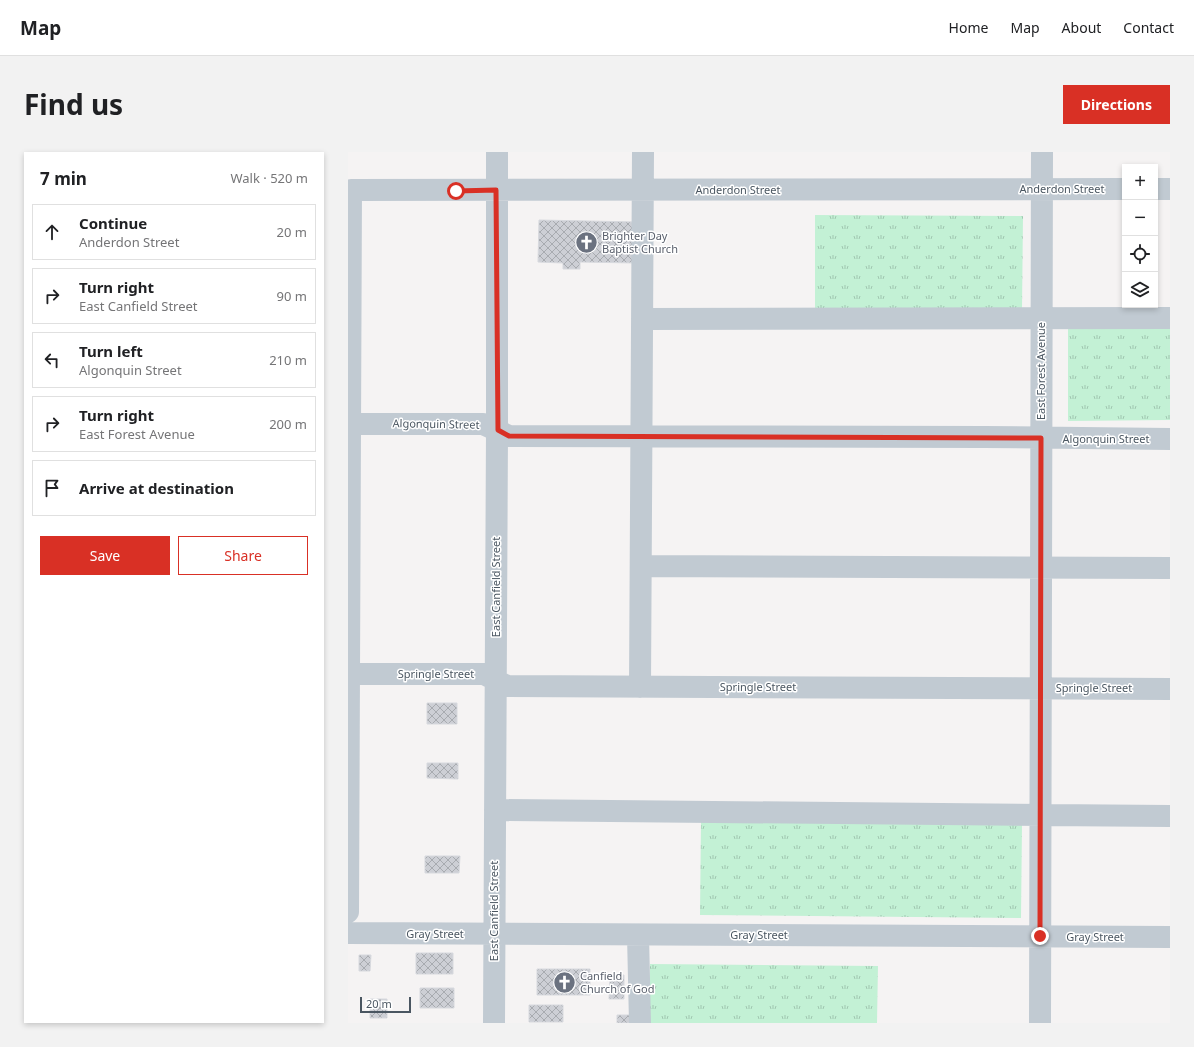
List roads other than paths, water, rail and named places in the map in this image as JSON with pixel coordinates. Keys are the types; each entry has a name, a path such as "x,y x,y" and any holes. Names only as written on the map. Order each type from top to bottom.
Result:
{"street":[{"name":"East Canfield Street","path":"494,1023 498,430 496,152"},
{"path":"640,687 643,152"},
{"name":"East Forest Avenue","path":"1040,1023 1042,152"},
{"name":"Anderdon Street","path":"349,424 351,190 643,191 1122,189"},
{"path":"1158,189 1170,189"},
{"path":"642,319 1170,318"},
{"path":"348,912 349,424"},
{"name":"Algonquin Street","path":"349,424 483,424 509,436 1170,439"},
{"path":"641,566 1170,568"},
{"name":"Springle Street","path":"349,674 484,674 507,686 1170,688"},
{"path":"495,810 1170,816"},
{"name":"Gray Street","path":"348,933 1170,937"},
{"path":"638,935 640,1023"}],"place":[{"name":"Brighter Day Baptist Church","path":"587,242"},
{"name":"Canfield Church of God","path":"564,982"}]}
